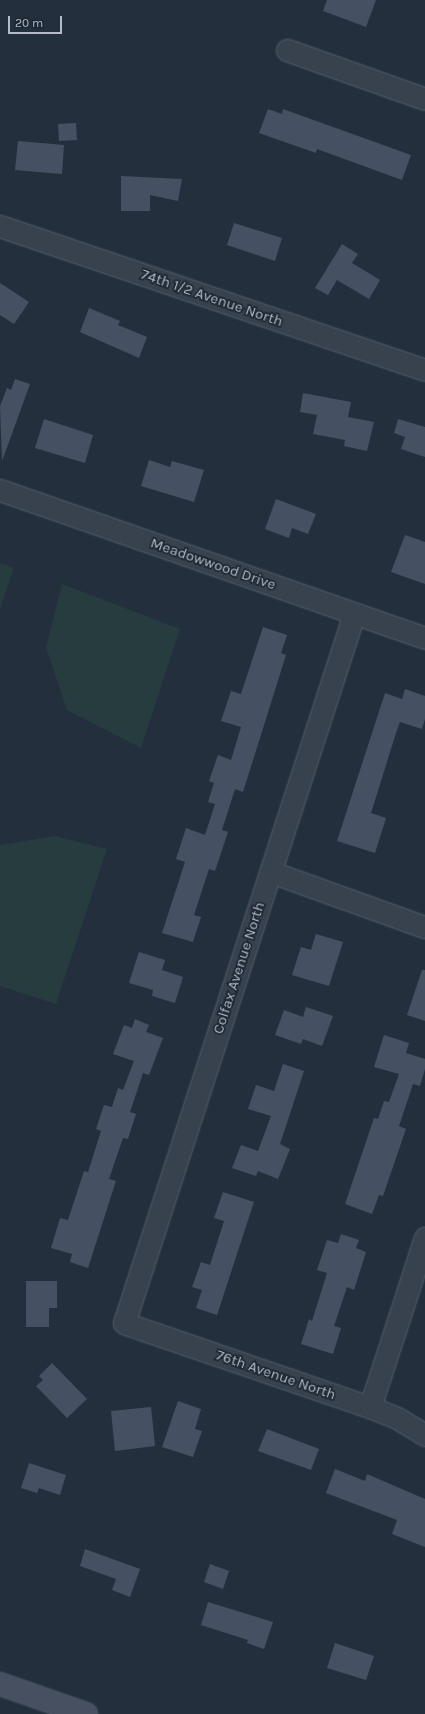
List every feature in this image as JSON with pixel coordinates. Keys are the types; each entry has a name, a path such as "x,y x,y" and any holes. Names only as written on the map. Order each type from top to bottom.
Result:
{"street":[{"path":"287,50 425,99"},
{"name":"74th 1/2 Avenue North","path":"0,226 425,370"},
{"name":"Meadowwood Drive","path":"0,490 425,638"},
{"name":"Colfax Avenue North","path":"124,1323 354,614"},
{"path":"271,872 425,927"},
{"path":"370,1407 425,1238"},
{"name":"76th Avenue North","path":"124,1323 370,1407 397,1418 425,1435"},
{"path":"0,1684 86,1714"}],"green space":[{"path":"0,563 14,568 0,609"},
{"path":"62,584 180,629 141,748 67,710 46,647"},
{"path":"55,836 107,849 56,1004 0,986 0,845"}],"building":[{"path":"327,0 376,0 366,27 323,11"},
{"path":"268,109 282,114 283,109 411,155 402,180 317,149 316,153 259,133"},
{"path":"76,123 77,140 59,141 58,124"},
{"path":"18,141 64,145 62,174 15,170"},
{"path":"121,176 182,179 178,201 150,195 150,211 121,211"},
{"path":"234,223 282,238 275,261 227,245"},
{"path":"342,244 358,254 352,263 380,280 369,299 337,280 328,295 315,288"},
{"path":"0,283 29,302 14,324 0,315"},
{"path":"89,308 120,321 118,325 147,337 139,358 80,332"},
{"path":"15,379 30,384 2,461 0,406 7,388 11,390"},
{"path":"303,393 351,402 348,417 374,422 367,451 344,446 345,440 313,434 317,415 300,412"},
{"path":"44,419 93,435 85,463 35,448"},
{"path":"398,419 425,427 425,457 401,449 405,437 394,433"},
{"path":"149,460 170,467 172,461 204,470 194,502 141,486"},
{"path":"276,499 316,514 308,534 292,528 289,538 265,529"},
{"path":"405,535 425,542 425,584 391,572"},
{"path":"263,627 287,635 281,653 286,655 243,792 235,789 222,830 228,832 215,871 209,869 194,915 201,917 193,942 162,933 185,862 176,859 186,828 205,835 215,804 208,802 214,783 209,781 218,755 231,760 241,727 221,721 231,691 241,694"},
{"path":"405,689 425,696 425,719 422,729 400,722 371,813 386,818 375,853 337,841 385,693 402,699"},
{"path":"316,934 343,942 329,986 292,975 301,947 311,950"},
{"path":"139,952 165,960 162,970 183,977 175,1003 152,996 153,990 129,983"},
{"path":"422,970 425,970 425,1021 407,1015"},
{"path":"306,1007 333,1016 322,1046 303,1039 301,1044 275,1035 284,1010 303,1017"},
{"path":"135,1019 149,1025 146,1032 163,1038 149,1075 143,1073 130,1112 136,1114 128,1139 123,1138 109,1179 116,1181 88,1268 70,1262 72,1254 51,1248 60,1218 68,1220 84,1171 88,1172 101,1131 96,1129 104,1105 112,1107 118,1088 123,1090 134,1061 113,1054 124,1025 132,1028"},
{"path":"384,1035 409,1043 406,1053 425,1059 425,1069 420,1086 413,1084 399,1126 406,1129 383,1196 379,1195 372,1214 345,1204 374,1118 378,1119 384,1101 389,1102 399,1074 374,1067"},
{"path":"283,1064 304,1071 280,1144 290,1149 278,1179 258,1171 256,1176 232,1168 241,1145 258,1151 271,1116 248,1109 256,1085 274,1091"},
{"path":"223,1192 254,1202 217,1315 196,1308 202,1290 192,1287 201,1262 210,1265 224,1221 214,1218"},
{"path":"341,1234 359,1240 356,1248 366,1252 354,1290 347,1287 334,1326 341,1328 333,1354 301,1344 309,1319 312,1321 327,1273 317,1270 327,1240 338,1243"},
{"path":"26,1281 57,1281 57,1308 49,1308 49,1327 26,1327"},
{"path":"52,1363 87,1399 67,1418 36,1386 43,1380 39,1376"},
{"path":"178,1401 201,1409 195,1429 202,1431 193,1457 162,1447"},
{"path":"151,1407 155,1446 115,1451 111,1411"},
{"path":"267,1429 319,1449 311,1470 258,1451"},
{"path":"29,1463 66,1475 60,1495 39,1488 37,1493 21,1488"},
{"path":"335,1469 365,1481 367,1474 425,1499 425,1547 392,1534 397,1520 326,1493"},
{"path":"85,1549 140,1569 130,1597 112,1590 116,1579 80,1566"},
{"path":"210,1564 229,1571 223,1589 204,1582"},
{"path":"208,1602 273,1622 264,1649 247,1643 248,1640 201,1625"},
{"path":"335,1643 374,1656 366,1680 327,1668"}]}
